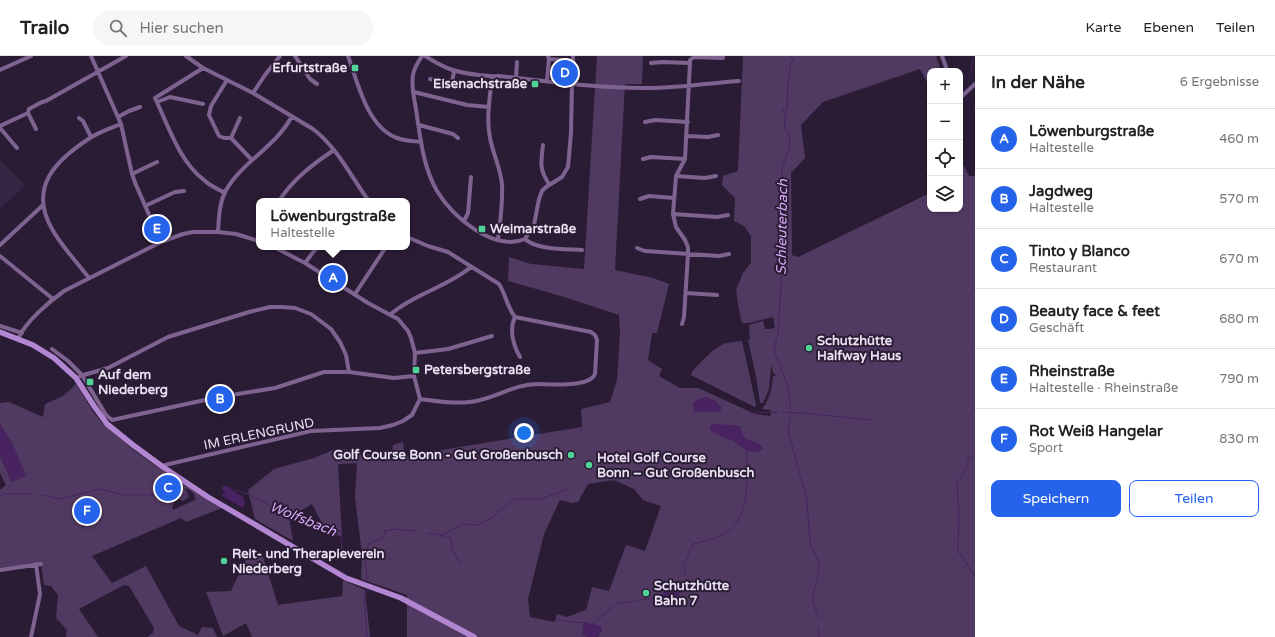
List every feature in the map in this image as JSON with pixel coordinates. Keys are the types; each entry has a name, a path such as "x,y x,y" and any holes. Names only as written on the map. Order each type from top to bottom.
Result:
{"street":[{"path":"0,70 25,57 31,56"},
{"path":"91,56 121,124 132,174 161,242"},
{"path":"18,148 0,127 28,113 29,109 126,56"},
{"path":"186,56 203,68 253,93 322,136 334,150 366,197"},
{"path":"253,93 265,74 280,56"},
{"path":"295,56 310,79 317,84"},
{"path":"348,56 369,112 375,122 383,130 397,138 421,142"},
{"path":"422,56 414,71 414,92 421,142 426,162 437,191 453,212 486,236 498,240 516,242 525,239 534,225 540,195 549,184 562,177 568,167 572,117 573,56"},
{"path":"425,56 454,71 492,77 642,88 689,87 739,81"},
{"path":"682,324 684,317 688,254 685,240 676,227 673,214 676,176 685,158 690,60 694,57 723,58 724,56"},
{"path":"942,56 946,67"},
{"path":"547,81 549,58 573,61"},
{"path":"516,78 518,62"},
{"path":"651,63 690,63"},
{"path":"203,68 155,98 189,166 205,182 225,193"},
{"path":"430,79 452,83 454,71"},
{"path":"492,77 488,124 490,139 501,173 502,185 498,240"},
{"path":"227,80 211,106 209,115 219,136 231,138 252,160"},
{"path":"963,95 975,84"},
{"path":"414,92 467,105 489,108"},
{"path":"157,102 170,97 204,104"},
{"path":"118,117 128,111 140,107"},
{"path":"28,113 36,129"},
{"path":"218,232 219,215 225,193 252,160 280,135 292,116"},
{"path":"79,118 83,121 91,137"},
{"path":"231,138 240,118"},
{"path":"645,122 655,120 688,122"},
{"path":"89,278 52,229 43,205 43,191 48,176 67,156 91,137 121,124"},
{"path":"419,125 453,134 458,138"},
{"path":"687,136 708,137 718,135"},
{"path":"543,145 542,171 549,184"},
{"path":"281,198 292,184 334,150"},
{"path":"642,159 652,157 685,158"},
{"path":"132,174 157,162"},
{"path":"464,221 468,213 471,176"},
{"path":"676,176 705,178 716,176"},
{"path":"145,206 175,192 184,191"},
{"path":"640,199 649,196 674,198"},
{"path":"0,245 43,205"},
{"path":"673,214 717,217 728,215"},
{"path":"18,339 39,312 64,291 161,242 188,233 218,232 256,238"},
{"path":"280,250 305,263 368,303 398,319 412,338 415,353 414,376 420,399 455,403 471,402 527,385 572,384 589,381 593,378 597,340 596,335 591,332 515,317 510,311 504,292 499,284 448,252 410,238"},
{"path":"525,239 532,244 548,248 582,250"},
{"path":"637,248 645,251 688,254 719,256 729,254"},
{"path":"305,263 315,250"},
{"path":"355,294 384,250"},
{"path":"0,256 53,299"},
{"path":"391,314 405,303 436,289 471,267"},
{"path":"686,293 717,295"},
{"path":"76,378 108,368 168,337 270,307 295,308 311,314 331,329 340,342 346,355 349,372"},
{"path":"515,317 511,327 515,349 520,356"},
{"path":"0,326 22,333"},
{"path":"0,332 43,350 54,358 76,378 97,412 107,424 163,467 236,514 346,578 401,598 474,637"},
{"path":"415,353 448,349 492,336"},
{"path":"52,349 68,361 82,375 106,415 112,420 219,397 275,388 324,372 349,372 394,378 414,376"},
{"name":"IM ERLENGRUND","path":"163,467 165,465 311,431 380,428 393,425 412,415 420,399"},
{"path":"31,637 40,594 36,564"},
{"path":"0,570 41,564"}],"shaded area":[{"path":"597,56 643,56 642,84 625,84 615,270 653,278 669,284 657,333 652,333 648,360 662,369 659,376 680,388 698,388 755,414 771,416 770,410 762,409 770,393 773,376 776,376 771,365 769,389 763,403 760,403 748,340 750,339 749,325 763,321 765,329 771,329 775,327 773,317 749,323 742,323 736,290 743,273 751,263 751,236 744,226 734,221 735,198 722,185 723,176 738,171 743,56 936,56 940,68 927,68 927,82 920,69 823,102 801,125 805,158 791,173 792,255 798,257 927,194 927,212 963,212 963,166 969,176 975,176 975,637 597,637 599,636 584,622 582,634 588,637 407,637 407,595 361,579 362,554 355,497 357,463 338,464 342,537 326,531 312,504 289,518 293,541 255,519 248,490 274,469 314,458 338,448 375,455 392,455 393,445 403,442 405,456 582,427 581,409 610,402 617,380 620,333 619,315 508,281 509,257 531,264 584,269","holes":["614,480 634,489 643,500 661,506 645,551 626,545 609,591 592,587 586,610 567,617 557,614 555,622 530,617 528,599 544,534 560,500 572,503 578,502 588,484"]},
{"path":"0,160 25,185 0,209"},
{"path":"742,341 756,405 755,407 691,375 699,364 721,345"},
{"path":"76,384 102,423 131,448 154,465 222,508 186,522 181,518 92,556 112,583 146,566 179,626 198,635 202,627 213,628 217,637 147,637 153,633 154,628 129,586 124,585 79,609 98,637 66,637 67,630 56,618 58,595 51,586 44,585 41,563 0,568 0,490 6,485 0,473 0,456 12,482 14,447 0,424 0,403 9,402 43,417 45,404 63,396","holes":["186,488 194,494 195,500 173,510 172,508 176,498 182,501 189,496 185,489"]},
{"path":"705,397 716,401 722,406 720,412 694,412 693,402"},
{"path":"0,424 14,447 26,476 12,482 0,456"},
{"path":"717,424 740,426 744,437 758,443 763,449 757,452 747,451 732,440 724,438 710,430 711,425"},
{"path":"223,486 230,488 243,498 243,508 222,495 225,492 222,489"},
{"path":"262,554 278,605 342,596 343,580 365,590 370,637 252,637 246,623 223,636 206,592 231,591 248,555"},
{"path":"676,585 684,587 684,589 673,600 663,599 661,597 664,591 668,591"},
{"path":"584,622 601,626 602,631 597,637 582,635"}],"waterway":[{"name":"Schleuterbach","path":"791,56 793,60 788,79 787,109 782,109 783,112 787,113 785,117 784,129 789,133 790,145 782,168 784,236 778,333 774,350 788,387 791,409"},
{"path":"972,73 971,68 975,56"},
{"path":"751,413 777,412"},
{"name":"Schleuterbach","path":"782,412 800,413"},
{"name":"Schleuterbach","path":"790,413 790,420"},
{"path":"803,413 872,420"},
{"name":"Schleuterbach","path":"790,422 788,431 807,500 810,542 820,565 812,599 819,619"},
{"path":"684,564 693,544 722,535 730,530 737,522 741,514 746,493 747,451"},
{"path":"975,455 974,457 968,458 968,465 957,483 959,511 958,551 975,576"},
{"name":"Wolfsbach","path":"42,495 60,499 99,489 124,495 187,495"},
{"path":"440,536 463,524 478,525 490,519 514,499 541,499 568,489"},
{"name":"Wolfsbach","path":"233,491 248,494 291,517 332,530 341,531 342,554 365,557 367,580"},
{"name":"Wolfsbach","path":"0,496 4,494 33,494"},
{"path":"365,557 369,544 383,538 385,531 395,529 416,531"},
{"path":"427,533 451,537 452,549 460,564"},
{"path":"684,567 685,574"},
{"name":"Wolfsbach","path":"367,637 364,594 368,591"},
{"path":"639,600 661,597"},
{"path":"618,603 636,601"},
{"path":"594,623 615,605"},
{"path":"558,620 585,623"},
{"name":"Schleuterbach","path":"818,628 819,637"}],"place":[{"name":"Erfurtstraße","path":"355,68"},
{"name":"Beauty face & feet","path":"565,73"},
{"name":"Eisenachstraße","path":"535,84"},
{"name":"Rheinstraße","path":"157,229"},
{"name":"Weimarstraße","path":"482,229"},
{"name":"Löwenburgstraße","path":"333,278"},
{"name":"Schutzhütte Halfway Haus","path":"809,348"},
{"name":"Petersbergstraße","path":"416,370"},
{"name":"Auf dem Niederberg","path":"90,382"},
{"name":"Jagdweg","path":"220,399"},
{"name":"Golf Course Bonn - Gut Großenbusch","path":"571,455"},
{"name":"Hotel Golf Course Bonn – Gut Großenbusch","path":"589,465"},
{"name":"Tinto y Blanco","path":"168,488"},
{"name":"Rot Weiß Hangelar","path":"87,511"},
{"name":"Reit- und Therapieverein Niederberg","path":"224,561"},
{"name":"Schutzhütte Bahn 7","path":"646,593"}]}
